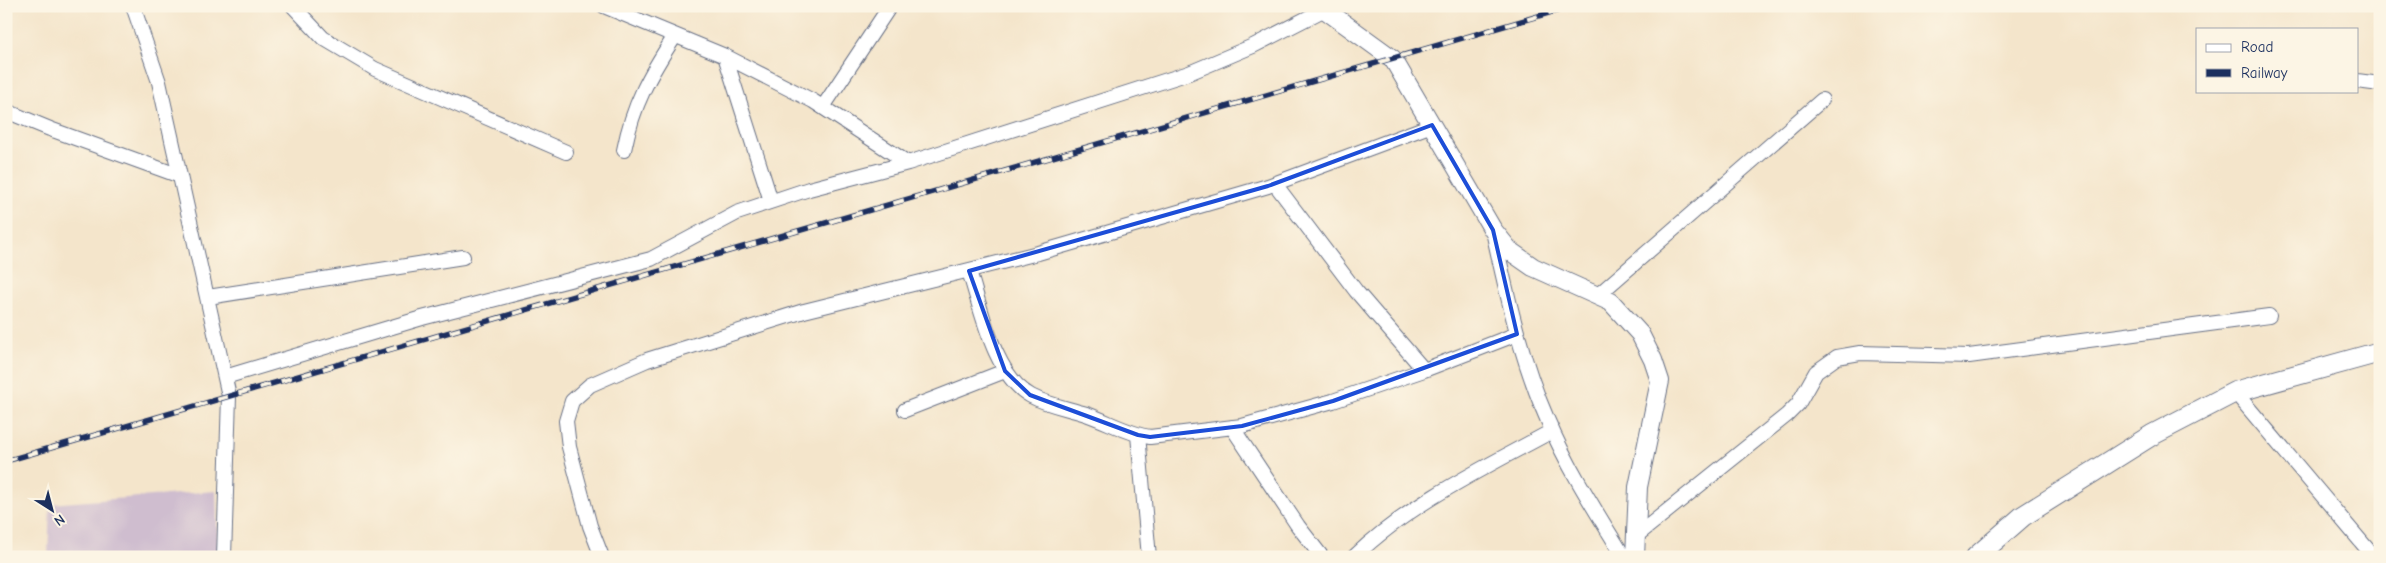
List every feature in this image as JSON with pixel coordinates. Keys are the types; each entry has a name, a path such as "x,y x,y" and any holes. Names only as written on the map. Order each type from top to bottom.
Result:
{"main road":[{"path":"1976,557 2031,511 2152,435 2235,392 2380,352"}],"street":[{"path":"133,6 159,82 229,396 224,557"},
{"path":"293,6 324,38 375,69 566,152"},
{"path":"604,6 725,56 822,107 908,163"},
{"path":"822,107 890,6"},
{"path":"225,377 422,318 652,258 712,225 771,201 908,163 1189,73 1253,46 1322,8 1393,59 1493,230 1510,251 1533,267 1611,302 1640,334 1653,360 1660,381 1638,487 1635,557"},
{"path":"624,150 634,108 643,87 675,36"},
{"path":"725,56 771,201"},
{"path":"2358,81 2380,84"},
{"path":"1597,296 1822,100"},
{"path":"6,111 180,176"},
{"path":"602,557 590,526 569,447 566,421 572,401 590,385 647,360 804,311 969,271 1275,184 1432,125"},
{"path":"1275,184 1356,291 1424,370"},
{"path":"1493,230 1517,334 1552,431 1595,510 1624,557"},
{"path":"208,297 464,257"},
{"path":"969,271 992,341 1005,371 1017,386 1030,395 1138,435 1150,437 1232,427 1333,401 1424,370 1517,334"},
{"path":"1636,536 1787,415 1798,404 1816,372 1824,364 1837,357 1860,353 1969,356 2269,316"},
{"path":"905,410 1005,371"},
{"path":"2235,392 2374,557"},
{"path":"1232,427 1298,526 1322,557"},
{"path":"1354,557 1405,516 1454,485 1552,431"},
{"path":"1138,435 1149,557"}],"highlighted area":[{"path":"1432,125 1493,230 1517,334 1333,401 1242,426 1150,437 1138,435 1030,395 1005,371 969,271 1268,186"}],"shaded area":[{"path":"216,491 218,557 48,557 50,504"}],"railway":[{"path":"6,461 1573,6"}]}
